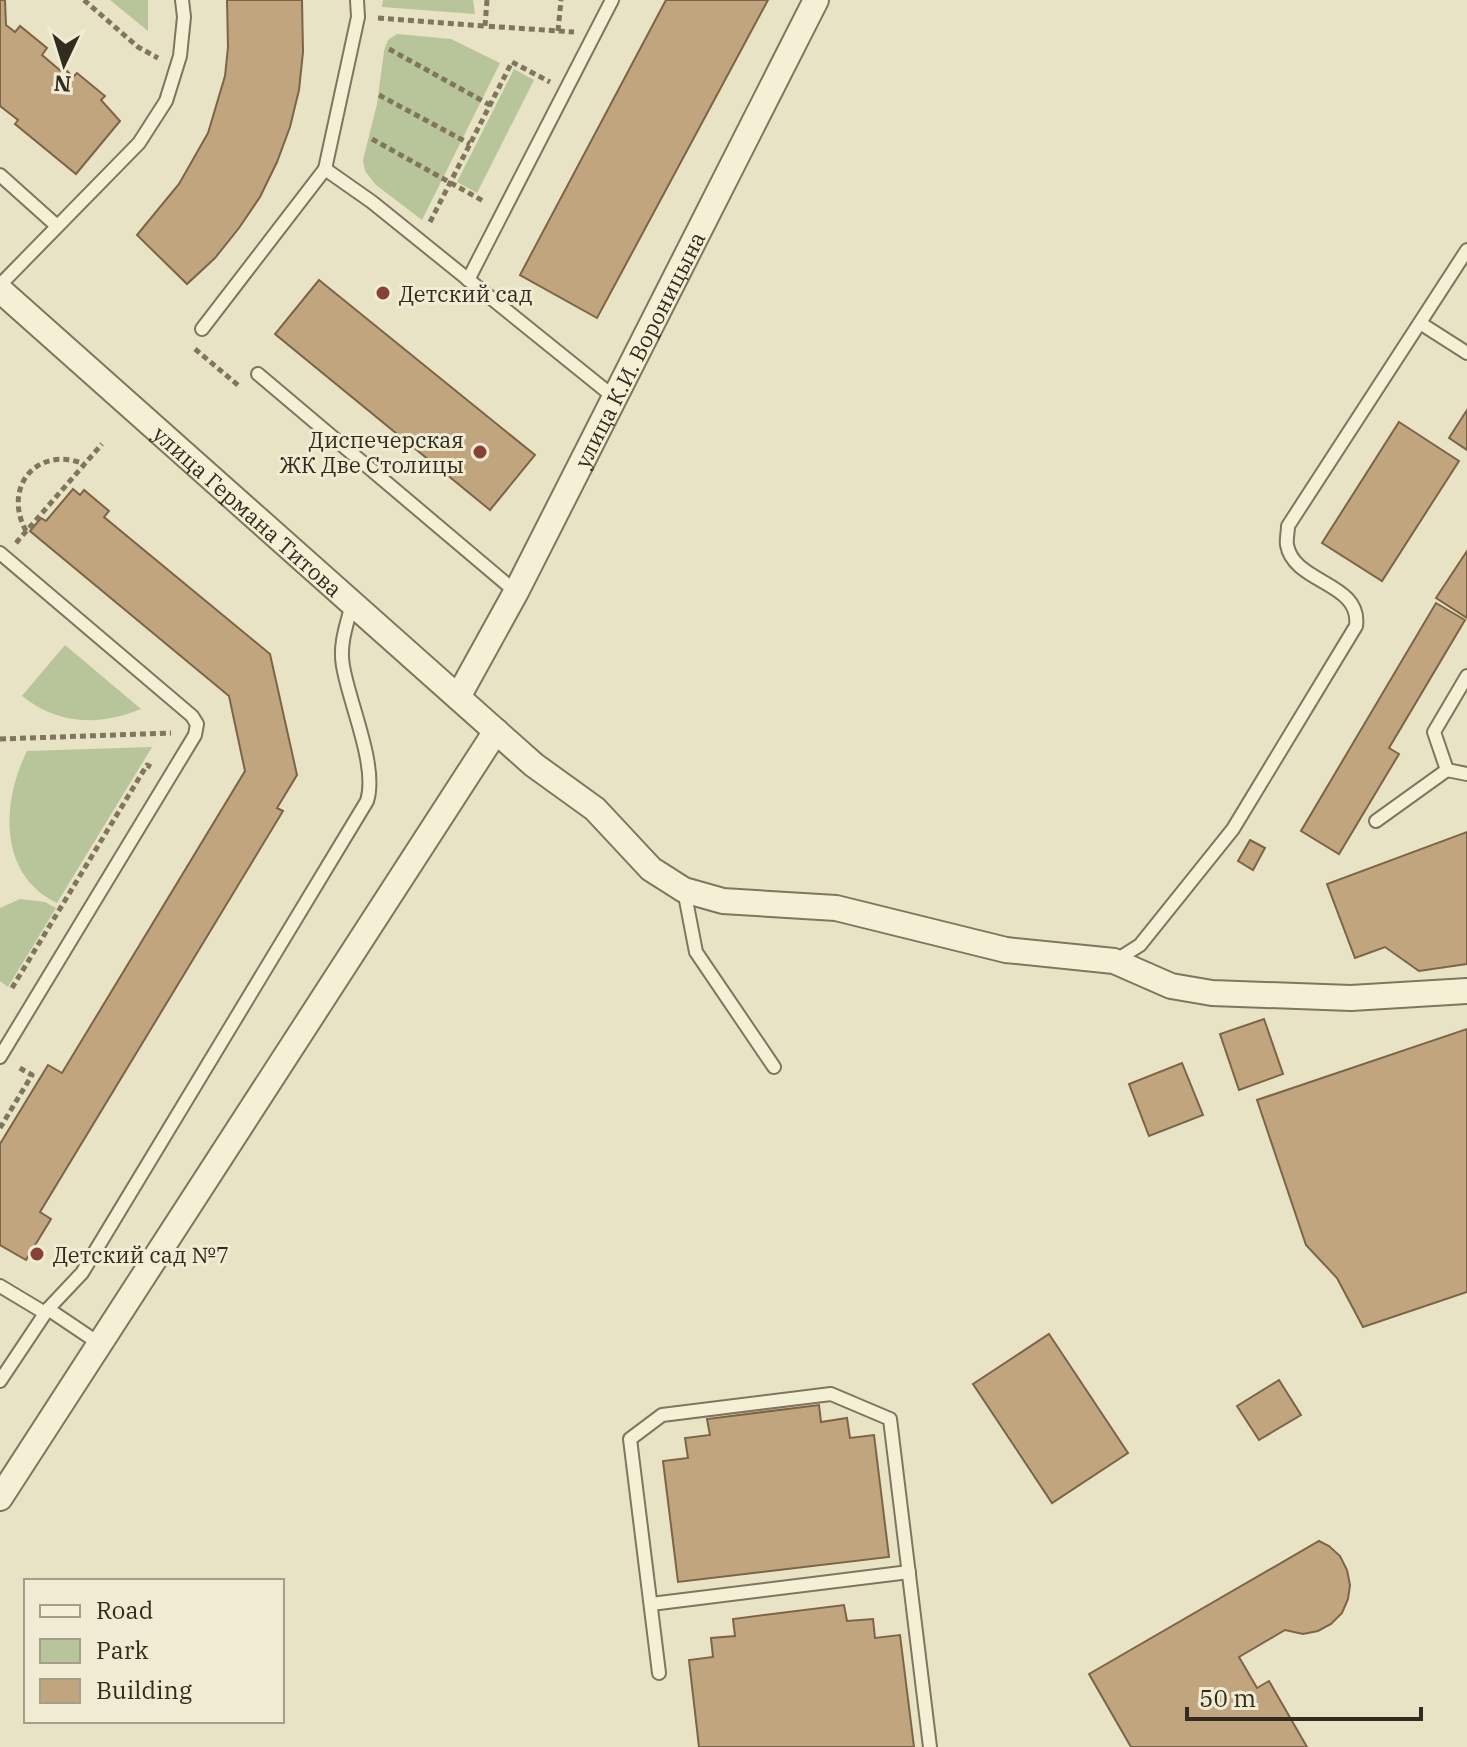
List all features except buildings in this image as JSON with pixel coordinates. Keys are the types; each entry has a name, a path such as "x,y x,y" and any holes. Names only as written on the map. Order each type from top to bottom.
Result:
{"street":[{"name":"улица К.И. Вороницына","path":"458,697 516,592 816,0"},
{"name":"улица Германа Титова","path":"0,288 534,765 595,809 651,869 684,890 723,901 836,908 1006,950 1114,961 1171,986 1212,993 1351,998 1467,991"},
{"path":"0,1498 496,731"}],"lane":[{"path":"0,288 139,143 166,101 176,69 184,17 182,0"},
{"path":"202,329 325,169 358,17 357,0"},
{"path":"468,280 612,0"},
{"path":"325,169 615,398"},
{"path":"0,175 57,226"},
{"path":"1114,961 1140,945 1233,829 1356,626 1357,615 1349,599 1297,564 1287,547 1288,526 1467,250"},
{"path":"1420,323 1467,353"},
{"path":"258,374 516,592"},
{"path":"0,1057 196,732 197,724 192,716 2,555"},
{"path":"0,1381 46,1311 82,1273 367,801 371,778 343,666 343,638 352,604"},
{"path":"1447,770 1434,732 1467,676"},
{"path":"1376,821 1447,770 1467,774"},
{"path":"684,890 696,952 774,1067"},
{"path":"0,1286 100,1344"},
{"path":"659,1673 630,1439 662,1415 831,1394 890,1419 930,1747"},
{"path":"651,1604 909,1572"}],"path":[{"path":"84,0 138,47 176,69"},
{"path":"485,26 487,0"},
{"path":"558,31 561,0"},
{"path":"358,17 595,34"},
{"path":"389,49 490,105"},
{"path":"420,241 512,62 566,90"},
{"path":"379,95 470,144"},
{"path":"372,139 503,212"},
{"path":"202,329 191,345 244,391 258,374"},
{"path":"2,555 102,444"},
{"path":"26,531 20,520 18,494 30,472 39,465 62,458 84,464"},
{"path":"0,739 196,732"},
{"path":"0,1128 32,1075 21,1069"}],"green space":[{"path":"110,0 148,0 148,31"},
{"path":"383,0 473,0 475,14 382,7"},
{"path":"397,34 451,39 500,63 422,220 376,185 365,171 363,160 377,104 384,51 388,40"},
{"path":"514,69 534,80 477,193 457,182"},
{"path":"65,645 141,709 110,718 79,720 50,713 22,696"},
{"path":"152,747 57,903 38,891 24,876 10,838 12,794 27,751"},
{"path":"20,899 45,902 56,908 8,987 0,981 0,908"}],"place":[{"name":"Детский сад","path":"383,293"},
{"name":"Диспечерская ЖК Две Столицы","path":"480,452"},
{"name":"Детский сад №7","path":"37,1254"}]}
